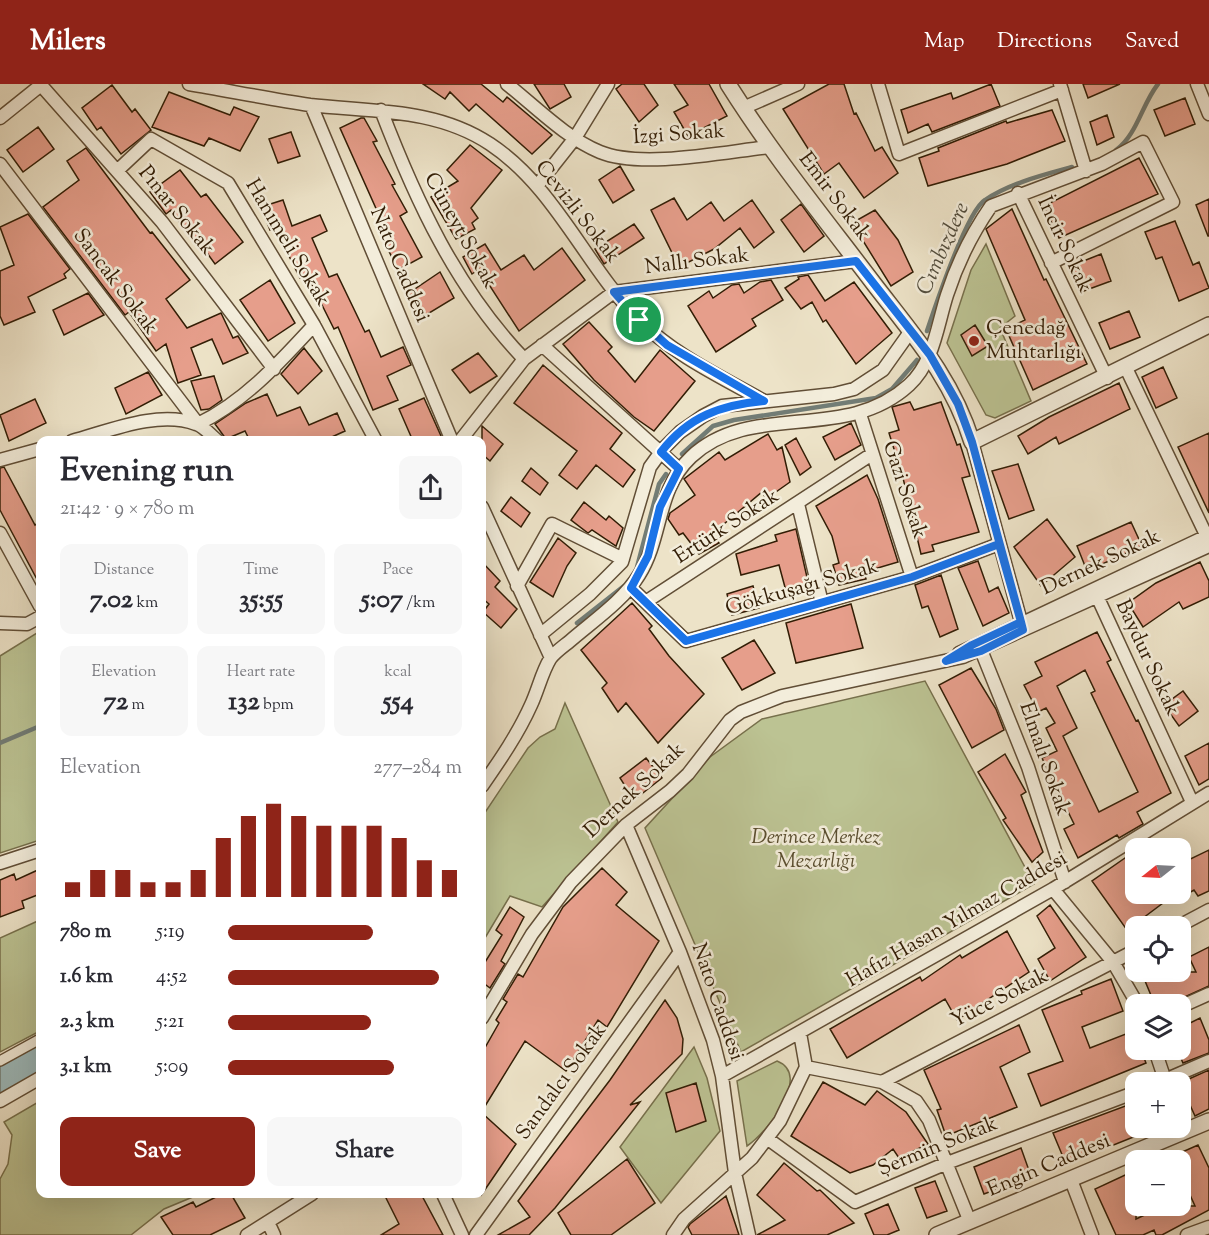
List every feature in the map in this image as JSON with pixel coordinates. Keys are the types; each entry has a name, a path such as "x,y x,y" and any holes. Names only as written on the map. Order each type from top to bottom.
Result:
{"street":[{"path":"0,118 41,84"},
{"name":"Pınar Sokak","path":"41,84 162,222 273,369"},
{"name":"Cevizli Sokak","path":"189,84 311,105 407,113 468,132 504,154 537,186 614,292 639,320 667,345 764,401"},
{"name":"İzgi Sokak","path":"507,84 575,138 602,153 630,159 770,147"},
{"path":"537,186 575,138 608,84"},
{"name":"Emir Sokak","path":"728,84 770,147 910,332 930,355 958,404 972,442"},
{"path":"743,108 777,88 798,84"},
{"path":"878,84 898,154 1061,87 1086,171"},
{"path":"1197,84 1209,114"},
{"name":"Nato Caddesi","path":"311,105 450,436"},
{"name":"Cüneyt Sokak","path":"381,110 423,212 446,254 491,321 524,359"},
{"name":"Hanımeli Sokak","path":"118,170 151,140 228,183 314,325 373,436"},
{"path":"486,780 522,723 551,657 631,588 648,556 660,507 679,469 705,444 733,430 835,420 860,414 882,405 910,385 930,355 947,293 962,257 985,215 999,201 1086,171 1143,142 1173,202 1051,263"},
{"name":"Sancak Sokak","path":"0,164 198,424"},
{"name":"İncir Sokak","path":"1018,193 1107,378"},
{"name":"Nallı Sokak","path":"464,436 524,359 614,292 856,261"},
{"path":"92,436 153,421 198,424 230,406 273,369 314,325"},
{"path":"1022,626 972,442 1107,378 1209,325"},
{"path":"540,635 611,575 623,559 650,467 661,452 703,416 722,406 834,394 854,389 883,370 910,332"},
{"path":"542,345 679,469"},
{"path":"1126,368 1208,540"},
{"name":"Gazi Sokak","path":"860,414 912,577"},
{"path":"198,424 212,436"},
{"path":"0,458 36,450"},
{"name":"Ertürk Sokak","path":"647,601 872,454"},
{"name":"Ertürk Sokak","path":"798,504 822,603"},
{"path":"486,516 516,586 551,657"},
{"path":"516,586 552,524 623,559"},
{"path":"0,533 36,599"},
{"name":"Dernek Sokak","path":"946,661 972,645 1097,596 1208,540"},
{"name":"Dernek Sokak","path":"486,1011 549,908 626,825 688,774 730,720 754,705 782,696 946,661 981,651 1022,626 1208,540"},
{"name":"Gökkuşağı Sokak","path":"631,588 686,641 912,577 999,544"},
{"name":"Baydur Sokak","path":"1097,596 1192,802"},
{"path":"0,623 27,624 36,618"},
{"name":"Elmalı Sokak","path":"981,651 1028,767 1065,882"},
{"name":"Hafız Hasan Yılmaz Caddesi","path":"722,1076 800,1033 871,984 1053,889 1209,793"},
{"name":"Nato Caddesi","path":"626,825 702,1007 722,1076 735,1173 749,1235"},
{"path":"0,863 36,851"},
{"path":"1053,889 1113,962 1132,994"},
{"path":"1191,920 1209,910"},
{"name":"Sandalcı Sokak","path":"476,1235 680,952"},
{"name":"Yüce Sokak","path":"882,1082 1125,956"},
{"path":"1191,1002 1209,994"},
{"path":"672,1235 684,1219 735,1173 768,1139 790,1102 806,1067 800,1033"},
{"path":"0,1061 36,1041"},
{"path":"1185,1072 1209,1061"},
{"path":"806,1067 882,1082 906,1094 923,1109 970,1222"},
{"path":"0,1101 36,1080"},
{"name":"Şermin Sokak","path":"768,1139 855,1202 947,1163 1125,1096"},
{"name":"Engin Caddesi","path":"1191,1126 1209,1121"},
{"name":"Engin Caddesi","path":"937,1235 1071,1180 1161,1138"},
{"path":"1071,1180 1092,1235"},
{"path":"247,1235 306,1198"},
{"path":"445,1198 462,1235"},
{"path":"268,1222 274,1235"},
{"path":"1187,1235 1209,1227"}],"green space":[{"path":"986,244 1015,316 1000,328 1031,401 995,418 986,415 947,343 971,270"},
{"path":"36,634 36,841 0,853 0,656"},
{"name":"Derince Merkez Mezarlığı","path":"925,681 1034,884 741,1052 645,828 710,757 762,719"},
{"path":"565,703 618,822 542,907 510,896 486,936 486,811 528,748 540,737 555,729"},
{"path":"36,922 36,1033 0,1052 0,938"},
{"path":"694,1047 707,1078 720,1131 661,1203 620,1147"},
{"path":"777,1061 787,1068 790,1078 788,1091 774,1118 765,1130 747,1146 737,1081"},
{"path":"36,1103 36,1198 190,1198 164,1209 131,1235 0,1235 0,1179 8,1164 12,1135 4,1122"}],"water":[{"path":"36,1042 36,1080 0,1101 0,1062"}],"building":[{"path":"423,84 481,84 503,102 507,97 552,135 532,154 476,104 469,111 450,92 445,99"},
{"path":"534,84 564,84 571,97 550,109"},
{"path":"622,84 644,84 658,105 639,122 616,89"},
{"path":"674,84 709,84 727,116 688,136 674,112 688,105"},
{"path":"829,84 844,84 854,114 856,113 875,151 882,147 898,173 864,198 839,163 824,174 783,109"},
{"path":"991,84 1000,106 932,132 928,124 908,133 901,110 951,93 953,99"},
{"path":"1083,84 1120,84 1088,98"},
{"path":"112,85 132,112 135,109 151,130 121,154 101,127 97,130 82,108"},
{"path":"169,92 230,115 234,107 259,117 240,151 209,138 204,146 152,127"},
{"path":"1185,98 1195,124 1165,136 1154,110"},
{"path":"1052,110 1065,141 1007,164 928,186 919,158 1006,121 1007,123"},
{"path":"1107,115 1114,137 1097,145 1090,122"},
{"path":"364,118 377,141 373,142 407,212 400,216 422,257 398,270 386,245 391,242 340,128"},
{"path":"38,127 54,149 23,172 7,150"},
{"path":"291,132 300,156 278,163 269,139"},
{"path":"470,145 502,170 471,208 478,218 472,223 475,229 456,239 431,197 458,181 447,170"},
{"path":"86,148 150,233 152,232 190,280 166,299 187,328 221,313 233,338 238,336 248,353 223,364 212,339 191,348 201,375 178,383 166,344 156,351 129,312 125,315 43,207 79,180 67,161"},
{"path":"1139,158 1158,194 1059,238 1044,206"},
{"path":"620,166 634,190 613,203 599,180"},
{"path":"180,170 201,197 206,194 243,242 215,264 197,239 191,239 171,210 166,214 150,192"},
{"path":"674,198 687,220 711,202 724,221 752,200 774,232 754,248 740,228 714,249 679,267 651,210"},
{"path":"1209,199 1209,236 1208,236 1196,205"},
{"path":"283,200 292,226 320,215 327,231 312,238 329,277 337,274 365,332 369,330 381,357 403,347 411,365 387,376 398,400 373,410 338,327 334,329 307,275 300,278 275,228 270,230 261,207"},
{"path":"801,204 824,236 804,252 781,220"},
{"path":"1012,209 1044,280 1046,279 1087,364 1033,390 1006,329 1025,320 986,229"},
{"path":"875,210 898,240 913,272 891,286 852,223"},
{"path":"28,214 70,269 64,274 66,278 28,297 35,312 4,325 0,316 0,271 14,265 0,227"},
{"path":"1175,221 1193,265 1199,262 1209,288 1179,301 1162,257 1156,259 1145,232"},
{"path":"634,224 644,238 604,264 595,249"},
{"path":"485,244 501,270 524,255 534,270 562,248 585,280 519,331 479,269 472,274 463,257"},
{"path":"1101,254 1111,281 1081,292 1071,266"},
{"path":"440,272 454,298 421,318 409,293"},
{"path":"808,275 825,301 854,282 892,333 856,364 826,320 823,322 812,302 801,309 785,288 799,279 798,277"},
{"path":"270,280 295,323 268,341 240,300"},
{"path":"771,280 783,300 752,319 756,326 716,352 688,306 709,291 713,298 732,285 739,284 744,293 760,282"},
{"path":"88,293 104,315 64,335 53,310"},
{"path":"1129,311 1140,337 1110,349 1099,323"},
{"path":"589,322 612,347 608,351 635,382 660,350 695,381 654,431 634,417 594,380 563,344"},
{"name":"Çenedağ Muhtarlığı","path":"975,325 988,346 972,356 961,335"},
{"path":"304,348 322,371 298,394 281,374"},
{"path":"478,353 497,376 470,393 452,370"},
{"path":"543,365 622,433 610,449 635,470 623,487 596,465 577,489 559,475 577,451 514,403"},
{"path":"1163,367 1177,398 1156,408 1142,377"},
{"path":"148,372 162,395 126,414 115,388"},
{"path":"214,376 222,400 209,409 201,410 191,381"},
{"path":"1119,383 1130,409 1059,444 1056,437 1028,454 1018,436 1049,417"},
{"path":"267,394 277,416 300,407 309,425 337,413 345,431 334,436 248,436 245,431 233,436 224,436 215,424 246,403"},
{"path":"424,398 441,436 411,436 399,409"},
{"path":"35,399 46,423 9,441 0,415"},
{"path":"910,402 914,410 941,402 957,445 960,444 970,476 962,478 979,532 932,545 934,551 921,554 903,478 889,433 899,430 892,407"},
{"path":"851,423 861,445 835,460 823,437"},
{"path":"482,426 503,444 490,461 486,458 486,436 482,436"},
{"path":"1209,433 1209,513 1178,447"},
{"path":"768,434 777,450 782,447 790,482 766,499 762,492 712,534 719,543 699,554 683,533 679,535 668,519 670,513 695,495 684,479 719,452 725,460"},
{"path":"796,438 811,467 800,475 785,445"},
{"path":"1018,464 1034,510 1009,519 992,471"},
{"path":"4,467 36,524 36,578 0,510 0,468"},
{"path":"531,468 548,483 540,495 522,481"},
{"path":"867,475 878,499 898,562 864,572 866,579 839,585 833,565 839,563 832,536 816,506"},
{"path":"511,497 530,513 521,527 501,511"},
{"path":"584,502 606,520 609,516 623,528 616,546 592,530 588,533 571,520"},
{"path":"1047,519 1075,557 1041,586 1014,547"},
{"path":"1131,522 1142,546 1087,571 1077,546"},
{"path":"796,529 809,586 786,591 779,565 741,575 736,554 777,541 775,535"},
{"path":"558,538 576,553 567,566 553,597 530,582"},
{"path":"978,561 989,592 998,587 1009,613 983,626 958,568"},
{"path":"1200,562 1209,581 1209,597 1183,609 1179,602 1143,627 1128,603 1156,583"},
{"path":"486,566 500,581 495,587 517,609 501,628 486,615 486,608 489,604 486,601"},
{"path":"941,575 958,629 940,637 928,606 922,608 915,585"},
{"path":"753,586 759,608 732,615 727,594"},
{"path":"632,603 652,626 649,629 669,656 704,694 658,743 626,703 618,712 602,688 607,683 581,650"},
{"path":"851,604 863,648 796,663 786,623"},
{"path":"1097,632 1111,660 1107,662 1136,721 1138,720 1171,793 1137,812 1143,824 1119,838 1117,835 1078,858 1064,829 1074,824 1042,758 1057,751 1046,728 1055,723 1046,708 1038,712 1024,685 1042,676 1035,662","holes":["1085,670 1095,691 1091,693 1138,792 1099,812 1063,736 1077,728 1057,686"]},
{"path":"754,640 775,673 742,690 722,658"},
{"path":"971,668 996,709 1004,730 972,748 939,685"},
{"path":"1183,691 1198,711 1179,726 1164,705"},
{"path":"1209,743 1209,779 1199,785 1185,756"},
{"path":"1005,754 1026,792 1021,795 1043,852 1032,862 1003,820 1006,818 978,772"},
{"path":"646,758 662,778 634,800 620,778"},
{"path":"1209,850 1209,891 1198,896 1194,890 1191,892 1191,859"},
{"path":"1125,858 1125,904 1162,904 1146,916 1125,916 1125,927 1092,881"},
{"path":"602,868 627,892 616,905 659,941 607,1027 598,1020 566,1071 525,1041 486,1104 486,1046 499,1023 496,1020 507,1002 503,999 518,974 523,977 563,907"},
{"path":"36,871 36,896 22,901 24,908 0,917 0,880 14,874 16,880"},
{"path":"1050,905 1086,957 1050,981 1038,959 1055,948 1037,916"},
{"path":"510,907 524,917 501,961 505,964 490,988 486,985 486,961 502,935 496,930"},
{"path":"1007,931 1029,972 957,1020 945,999 847,1058 830,1029 920,977 922,981 960,955 962,958"},
{"path":"1209,947 1209,986 1191,994 1150,994 1145,982 1191,982 1191,972 1196,972 1191,956"},
{"path":"1111,979 1123,1011 1082,1027 1090,1048 1125,1034 1125,1060 1145,1060 1146,1063 1041,1106 1028,1074 1063,1061 1042,1010 1082,994 1081,991"},
{"path":"665,1000 677,1018 683,1039 682,1054 630,1105 640,1102 555,1208 529,1235 498,1235 530,1217 518,1201 610,1080"},
{"path":"1200,1018 1209,1040 1209,1053 1191,1060 1191,1022"},
{"path":"1019,1025 1030,1052 1000,1067 1017,1107 946,1136 937,1110 941,1109 924,1070"},
{"path":"1209,1070 1209,1109 1195,1116 1191,1107 1191,1078"},
{"path":"823,1082 865,1105 877,1091 906,1112 928,1144 899,1158 893,1149 873,1165 850,1173 791,1136"},
{"path":"696,1083 706,1121 676,1132 666,1093"},
{"path":"1125,1106 1125,1138 1131,1138 1066,1164 1053,1133"},
{"path":"486,1117 516,1144 486,1188"},
{"path":"1198,1145 1209,1168 1209,1210 1162,1235 1156,1235 1154,1230 1143,1235 1116,1235 1095,1189 1125,1175 1125,1216 1136,1216 1136,1219 1142,1216 1191,1216 1191,1206 1195,1206 1191,1197 1191,1150 1187,1150"},
{"path":"1021,1148 1031,1176 984,1194 974,1167"},
{"path":"627,1159 655,1203 611,1235 571,1235 558,1213"},
{"path":"784,1163 817,1191 820,1190 854,1223 827,1235 757,1235 785,1220 757,1195"},
{"path":"935,1181 947,1211 927,1218 915,1188"},
{"path":"726,1196 739,1235 692,1235 688,1227 690,1224"},
{"path":"214,1198 233,1198 245,1218 210,1235 173,1235 161,1217 193,1202 196,1207"},
{"path":"386,1198 423,1198 443,1235 381,1235 399,1224"},
{"path":"888,1204 899,1230 887,1235 874,1235 865,1214"}],"waterway":[{"name":"Cımbızdere","path":"1116,150 1129,136 1158,84"},
{"name":"Cımbızdere","path":"927,331 961,240 969,222 985,200 1027,180 1072,167"},
{"name":"Cımbızdere","path":"682,454 713,426 734,420 876,398 892,389 917,360"},
{"name":"Cımbızdere","path":"637,567 659,484 666,474"},
{"name":"Cımbızdere","path":"577,623 624,586"},
{"path":"0,743 36,728"}],"place":[{"name":"Çenedağ Muhtarlığı","path":"974,341"}],"route":[{"path":"639,320 614,292 856,261 930,355 958,404 972,442 999,544 1021,622 1023,630 981,651 946,661 972,645 1021,622 999,544 912,577 686,641 631,588 648,556 660,507 679,469 661,452 680,432 722,406 764,401 667,345 639,320"}]}
